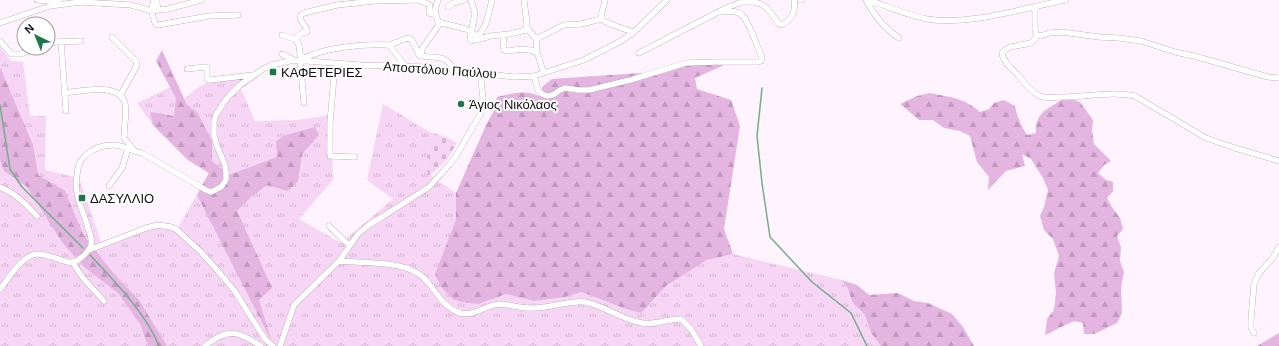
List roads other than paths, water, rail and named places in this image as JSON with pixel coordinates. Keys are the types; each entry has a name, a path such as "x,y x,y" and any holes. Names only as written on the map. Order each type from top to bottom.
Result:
{"street":[{"path":"37,0 65,3"},
{"path":"154,0 155,10"},
{"path":"157,0 154,21 158,25 209,16 238,15"},
{"path":"0,23 50,6 65,3 80,2 121,4 155,10 168,9 201,0"},
{"path":"362,0 375,1"},
{"path":"296,41 297,37 302,33 307,32 308,29 300,19 301,15 304,13 337,5 375,1 418,0 430,5"},
{"path":"448,7 452,3 471,0 475,13 471,32 471,41 491,36 522,32 527,28"},
{"path":"436,15 429,13 431,1 438,1 436,19 440,23 454,25 477,36 482,30 489,13 492,0"},
{"path":"524,0 527,28 536,39 537,54 544,73"},
{"path":"601,19 605,0"},
{"name":"Αποστόλου Παύλου","path":"89,250 91,245 90,234 76,187 79,164 85,156 97,148 121,145 135,152 142,153 206,190 211,192 218,189 226,180 226,172 216,141 214,121 220,108 229,96 253,75 272,65 294,60 305,60 335,64 424,67 514,76 534,76 584,60 621,41 634,32 668,0"},
{"path":"639,53 718,12 742,2 754,2 761,4 767,8 780,25 787,22 792,16 795,9 794,0"},
{"path":"867,0 910,15 946,21 972,19 1066,0"},
{"path":"867,0 873,12 892,34 899,38"},
{"path":"1035,6 1035,39 1031,43 1010,47 1002,53 1007,64 1033,91 1042,96 1078,97 1115,94 1135,96 1206,138 1219,144 1279,161"},
{"path":"534,76 538,90 542,94 550,96 565,88 589,90 630,80 686,63 761,61 762,58 744,17 735,12 718,12"},
{"path":"536,39 564,25 581,24 601,19 608,24 634,32"},
{"path":"421,56 422,49 440,23"},
{"path":"1036,35 1041,36 1049,33 1062,32 1141,41 1175,52 1279,78"},
{"path":"282,35 292,37 296,41 299,45 299,54 305,60 304,102"},
{"path":"504,35 504,50 530,50 535,51 537,54"},
{"path":"112,37 136,61 137,65 120,96"},
{"path":"305,60 316,53 346,47 389,45 408,38 412,40 419,55 442,58 450,63 454,70"},
{"path":"0,41 11,54 16,54"},
{"path":"56,43 81,41"},
{"path":"61,42 66,111"},
{"path":"389,45 406,66"},
{"path":"282,54 294,60"},
{"path":"335,64 330,124 330,156 355,157"},
{"path":"187,69 206,67 207,78 209,80 253,75"},
{"path":"280,346 294,305 339,261 358,234 370,224 429,187 450,165 470,134 481,113 483,98 480,73"},
{"path":"64,93 89,90 115,91 125,103 124,138 135,152"},
{"path":"110,186 122,168 128,149"},
{"path":"0,187 6,189 19,198 37,216"},
{"path":"73,263 89,250 146,228 158,225 171,227 177,230 201,252 217,270 234,290 265,339 273,346"},
{"path":"330,226 349,245"},
{"path":"1254,333 1251,328 1251,319 1254,284 1259,274 1272,259 1279,247"},
{"path":"0,289 23,261 32,255 40,254 73,263 83,278 104,301"},
{"path":"339,261 398,265 411,269 428,283 446,306 462,314 472,314 501,304 533,308 584,302 641,323 649,324 681,319 691,329 701,346"},
{"path":"205,346 211,344 222,334 231,333 261,346"}],"waterway":[{"path":"762,88 757,136 770,237 812,282 851,313 867,346"},
{"path":"0,105 10,169 22,187 83,248"},
{"path":"90,255 129,298 146,322 159,346"}],"place":[{"name":"ΚΑΦΕΤΕΡΙΕΣ","path":"273,72"},
{"name":"Άγιος Νικόλαος","path":"461,104"},
{"name":"ΔΑΣΥΛΛΙΟ","path":"82,198"}]}
